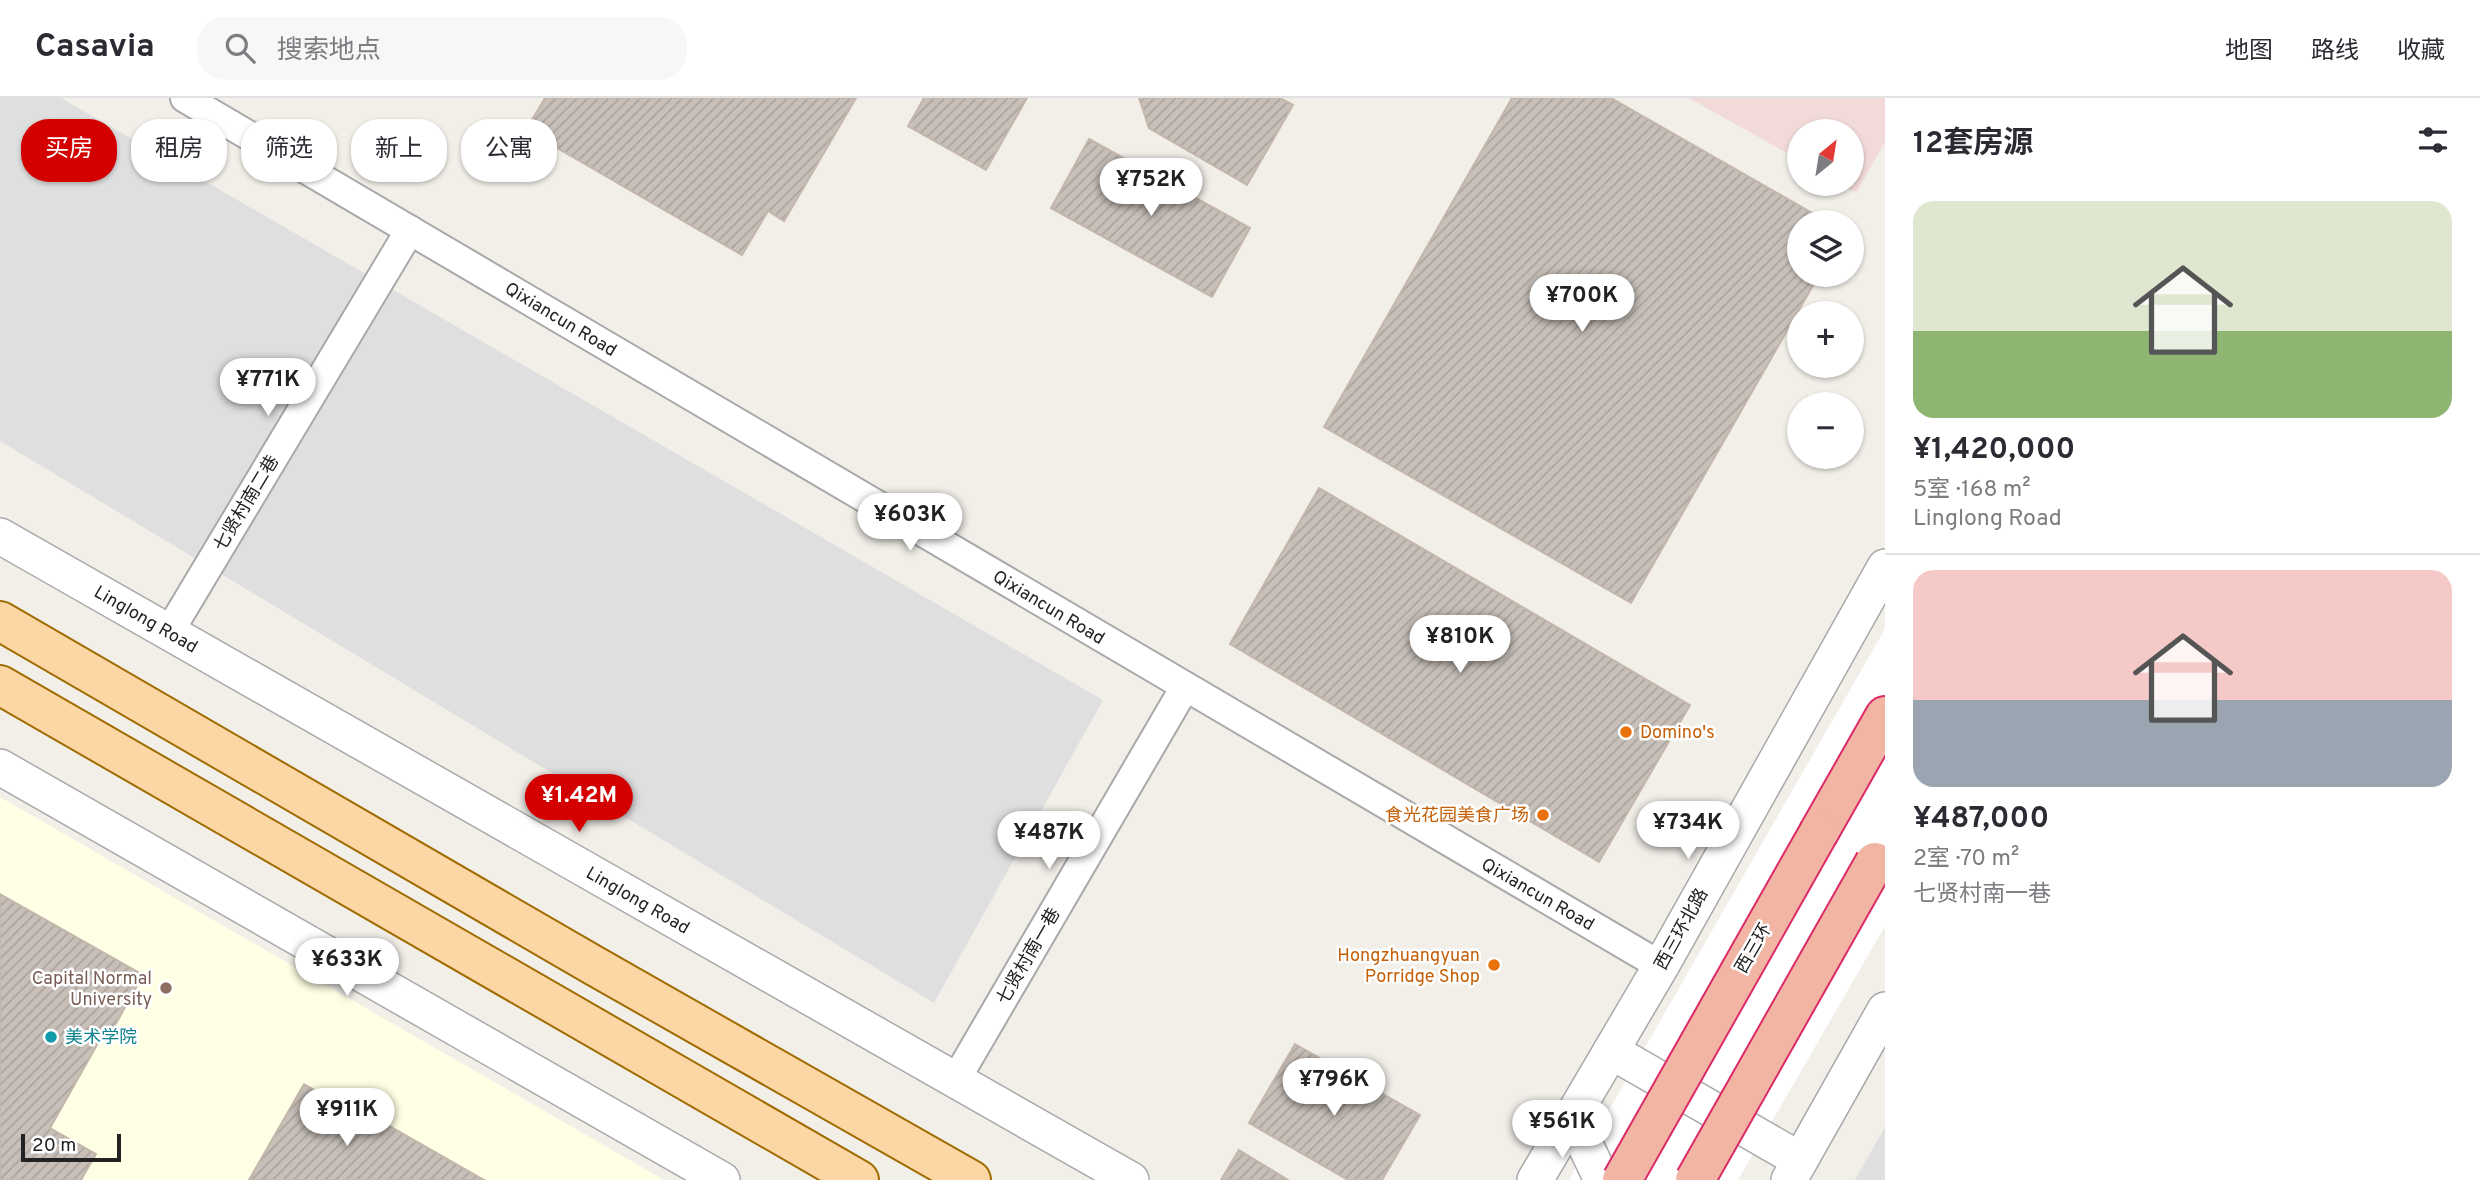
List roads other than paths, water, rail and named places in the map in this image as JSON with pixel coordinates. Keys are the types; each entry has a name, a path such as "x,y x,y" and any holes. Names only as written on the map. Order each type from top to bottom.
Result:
{"highway":[{"name":"西三环","path":"1622,1180 1885,716"},
{"path":"1695,1180 1880,853"}],"main road":[{"path":"0,621 605,972 971,1180"},
{"path":"0,685 859,1180"}],"street":[{"name":"Qixiancun Road","path":"185,98 1661,966"},
{"name":"七贤村南二巷","path":"169,632 410,230"},
{"name":"Linglong Road","path":"0,536 1131,1180"},
{"name":"西三环北路","path":"1535,1180 1661,966 1885,567"},
{"name":"七贤村南一巷","path":"955,1081 1185,687"},
{"path":"0,767 722,1180"},
{"path":"1611,1051 1795,1170 1880,1031"},
{"path":"1572,1117 1602,1180"}],"place":[{"name":"Domino's","path":"1626,732"},
{"name":"食光花园美食广场","path":"1543,815"},
{"name":"Hongzhuangyuan Porridge Shop","path":"1494,965"},
{"name":"Capital Normal University","path":"166,988"},
{"name":"美术学院","path":"51,1037"}]}
